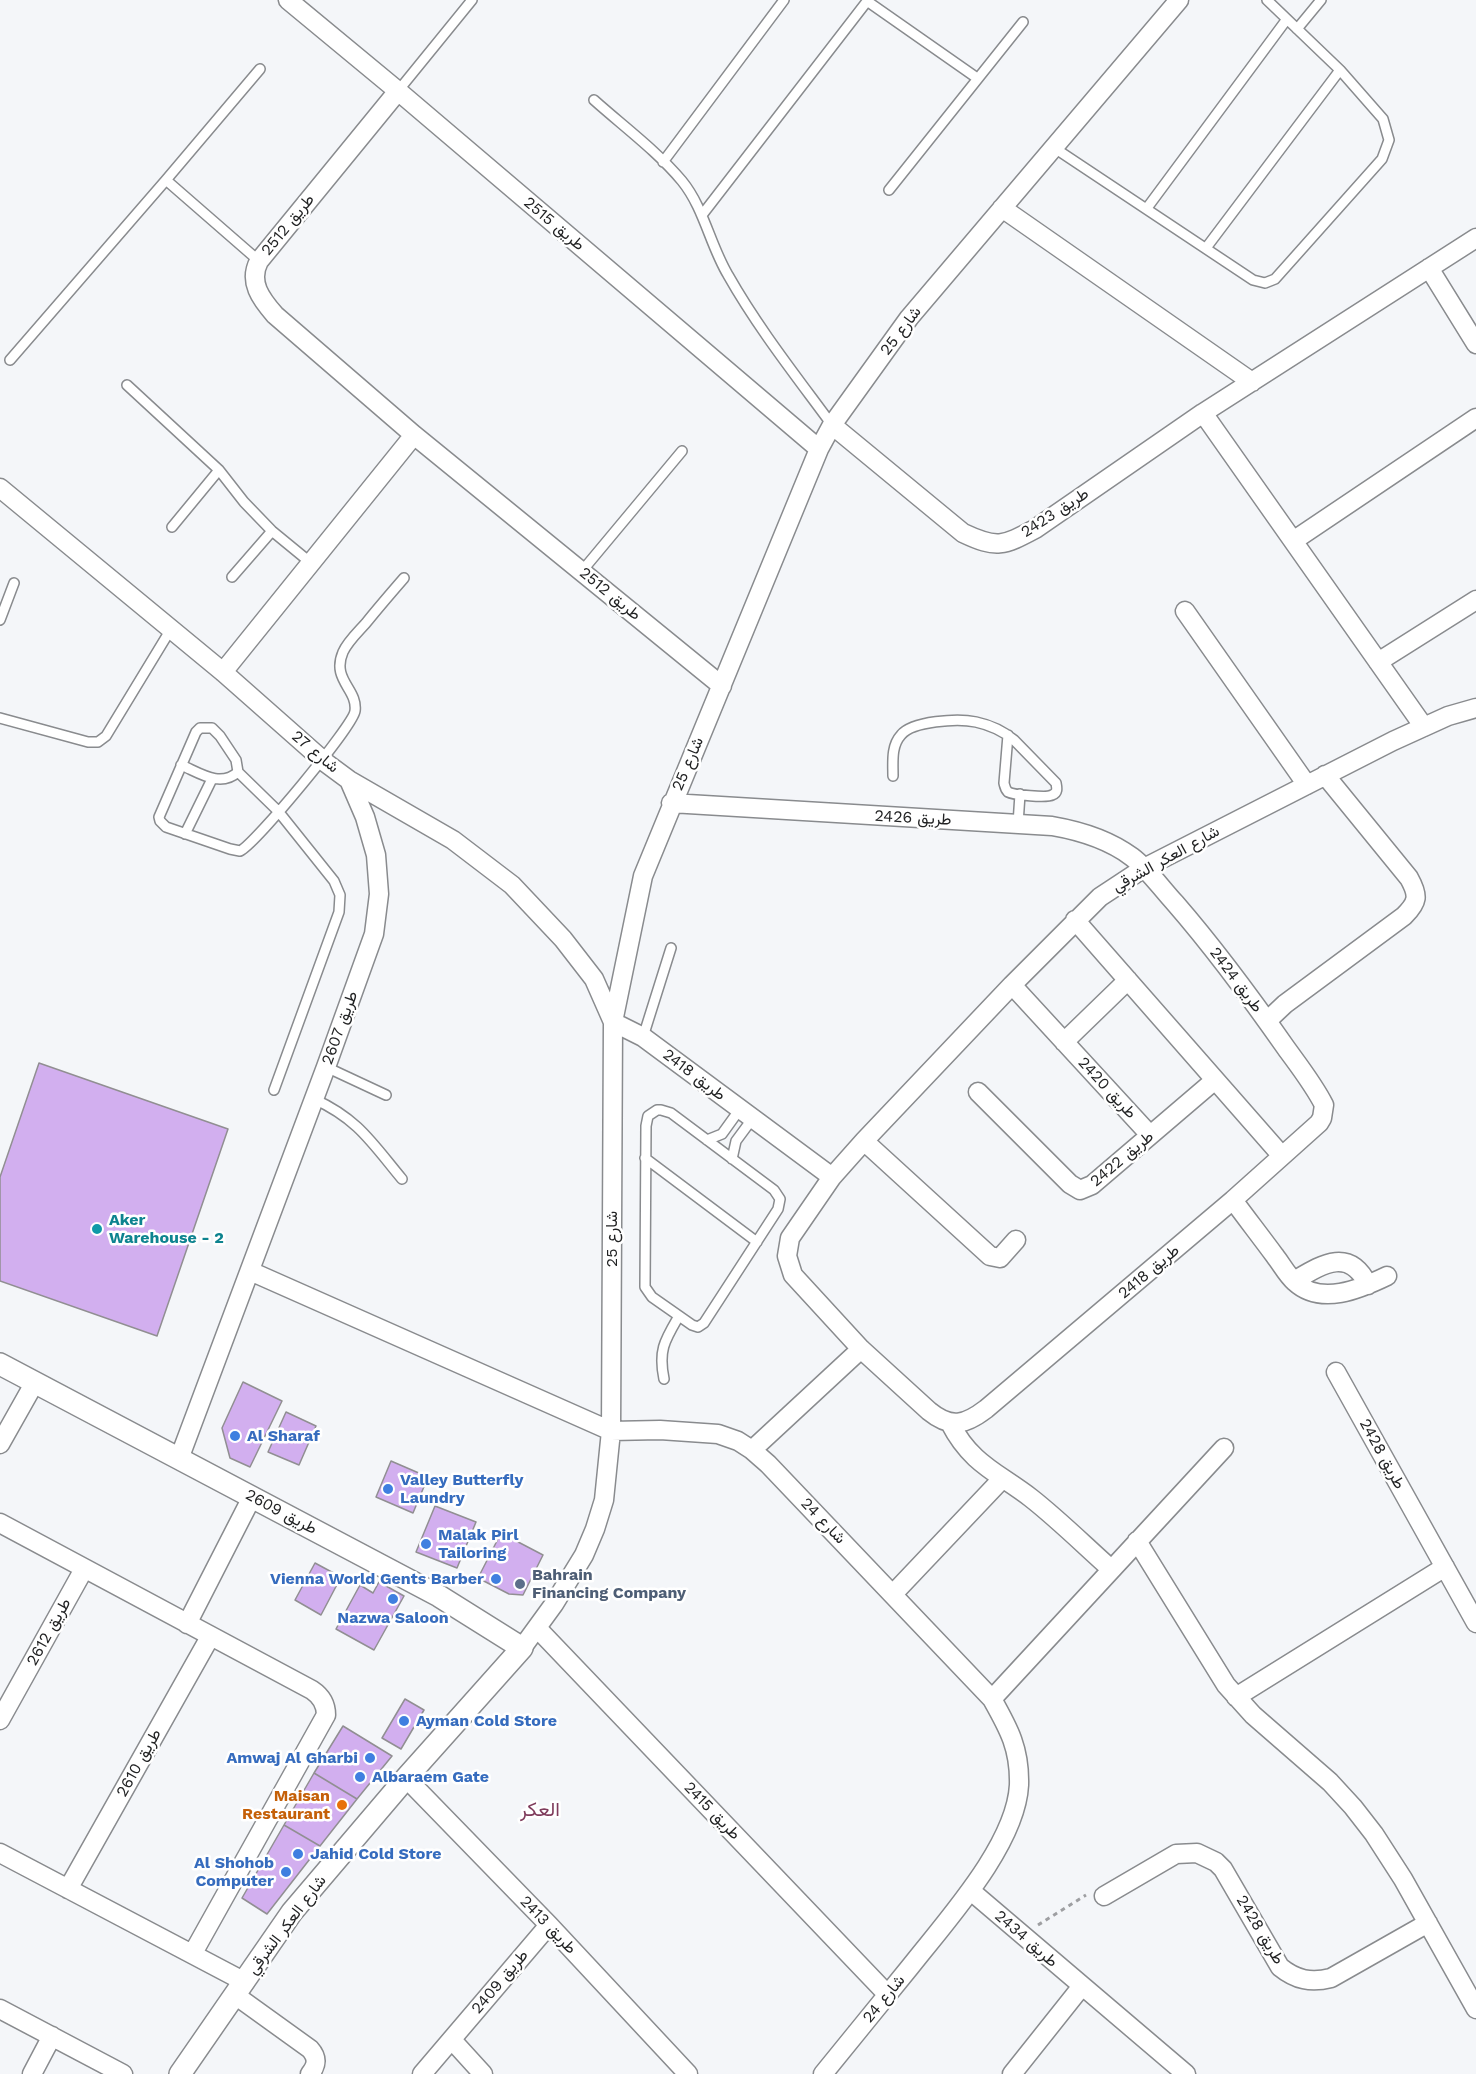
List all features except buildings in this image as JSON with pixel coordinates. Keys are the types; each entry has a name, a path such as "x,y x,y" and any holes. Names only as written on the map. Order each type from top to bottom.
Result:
{"street":[{"name":"طريق 2515","path":"288,0 819,449"},
{"name":"شارع 25","path":"522,1648 584,1555 604,1500 611,1431 613,1022 643,876 671,803 722,686 819,449 832,426 909,318 1179,0"},
{"name":"طريق 2512","path":"398,91 259,261 254,270 256,285 262,300 414,435 722,686"},
{"path":"1002,208 1252,382"},
{"name":"طريق 2423","path":"832,426 963,533 984,543 1006,544 1035,529 1203,414 1476,238"},
{"path":"1429,268 1476,344"},
{"path":"1203,414 1424,727"},
{"path":"1293,541 1476,418"},
{"path":"223,672 414,435"},
{"name":"شارع 27","path":"0,488 223,672 349,780 453,840 512,885 563,939 594,979 613,1022"},
{"path":"1378,662 1476,600"},
{"path":"1185,611 1307,784"},
{"name":"شارع العكر الشرقي","path":"832,1177 1012,985 1076,920 1114,886 1144,868 1325,775 1448,716 1476,708"},
{"path":"1267,1021 1285,1004 1404,916 1414,906 1416,891 1409,878 1325,775"},
{"name":"طريق 2607","path":"179,1458 374,934 379,894 376,855 372,836 349,780"},
{"name":"طريق 2426","path":"671,803 1018,824 1074,830 1114,845 1144,868"},
{"name":"طريق 2424","path":"1144,868 1203,936 1321,1098"},
{"path":"1076,920 1282,1156"},
{"name":"طريق 2420","path":"1064,1042 1128,980"},
{"name":"طريق 2420","path":"1012,985 1150,1135"},
{"name":"طريق 2418","path":"613,1022 643,1037 832,1177"},
{"name":"طريق 2422","path":"978,1092 1070,1184 1080,1190 1092,1185 1215,1080"},
{"name":"طريق 2418","path":"950,1423 962,1423 974,1419 1233,1200 1319,1124 1324,1112 1321,1098"},
{"path":"864,1141 990,1256 1000,1258 1016,1240"},
{"path":"832,1177 790,1238 787,1256 793,1275 861,1349 929,1412 950,1423 968,1451 983,1466 1040,1505 1111,1569"},
{"path":"1233,1200 1294,1281 1302,1287 1316,1293 1341,1292 1368,1285 1387,1276"},
{"path":"1294,1281 1324,1263 1333,1261 1351,1265 1358,1270 1368,1285"},
{"path":"250,1271 611,1431"},
{"path":"752,1450 861,1349"},
{"name":"طريق 2609","path":"0,1364 439,1596 522,1648"},
{"name":"طريق 2428","path":"1336,1372 1476,1623"},
{"path":"0,1444 35,1382"},
{"name":"شارع 24","path":"611,1431 697,1431 718,1434 738,1441 752,1450 768,1464 992,1699 1011,1731 1018,1758 1019,1786 1013,1814 1002,1839 971,1891 823,2074"},
{"path":"992,1699 1224,1448"},
{"path":"893,1594 1002,1479"},
{"path":"187,1624 252,1497"},
{"path":"0,1523 312,1690 323,1701 326,1715 193,1953"},
{"path":"1137,1541 1214,1668 1236,1697 1253,1715 1330,1782 1353,1807 1389,1856 1476,2008"},
{"path":"1236,1697 1445,1567"},
{"name":"طريق 2612","path":"0,1720 7,1691 84,1569"},
{"name":"طريق 2415","path":"537,1628 887,1994"},
{"name":"طريق 2610","path":"68,1889 210,1637"},
{"name":"شارع العكر الشرقي","path":"180,2074 292,1912 406,1778 522,1648"},
{"name":"طريق 2413","path":"406,1778 549,1925 688,2074"},
{"name":"طريق 2428","path":"1104,1896 1176,1854 1187,1852 1207,1856 1223,1869 1280,1967 1295,1978 1313,1981 1331,1978 1428,1923"},
{"path":"0,1853 193,1953 240,1988 310,2049 316,2060 315,2067 310,2074"},
{"name":"طريق 2434","path":"971,1891 1185,2074"},
{"name":"طريق 2409","path":"422,2074 549,1925"},
{"path":"1012,2074 1082,1986"},
{"path":"0,2009 123,2074"},
{"path":"32,2074 52,2036"},
{"path":"452,2040 483,2074"}],"lane":[{"name":"طريق 2512","path":"398,91 472,0"},
{"path":"663,162 784,0"},
{"path":"1053,147 1253,280 1264,283 1280,275 1382,159 1389,140 1387,126 1383,119 1340,70 1267,0"},
{"path":"1297,29 1321,0"},
{"path":"702,215 867,1 977,78"},
{"path":"1147,208 1287,19"},
{"path":"889,189 1023,22"},
{"path":"10,360 260,69"},
{"path":"1206,248 1340,70"},
{"path":"594,100 681,181 702,215 719,258 750,312 832,426"},
{"path":"166,180 259,261"},
{"path":"127,385 219,470 244,502 272,531 311,563"},
{"path":"582,571 682,451"},
{"path":"172,527 219,470"},
{"path":"232,577 272,531"},
{"path":"274,1089 340,904 340,895 334,881 278,811 238,772 238,764 220,736 212,728 206,727 195,732 159,817 162,825 234,851 240,851 248,845 278,811 322,759 355,716 355,702 340,672 342,654 404,578"},
{"path":"0,620 14,583"},
{"path":"0,718 88,742 98,742 106,736 171,629"},
{"path":"893,776 894,750 901,734 916,725 967,720 988,725 1008,735 1054,780 1057,787 1055,794 1048,797 1008,792 1004,783 1008,735"},
{"path":"181,765 212,778 226,779 238,772"},
{"path":"185,834 212,778"},
{"path":"1018,824 1020,794"},
{"path":"643,1037 671,948"},
{"path":"326,1067 386,1095"},
{"path":"314,1100 335,1109 354,1123 402,1179"},
{"path":"657,1110 662,1110 671,1113 707,1140 774,1190 780,1199 778,1209 701,1325 692,1325 649,1294 645,1287 646,1121 648,1116 657,1110"},
{"path":"707,1140 722,1134 747,1114"},
{"path":"732,1159 736,1141 747,1114"},
{"path":"645,1158 757,1242"},
{"path":"664,1379 661,1363 663,1345 679,1316"}],"path":[{"path":"1021,1935 1089,1894 1096,1893 1104,1896"}],"place":[{"name":"Aker Warehouse - 2","path":"97,1229"},
{"name":"Al Sharaf","path":"235,1436"},
{"name":"Valley Butterfly Laundry","path":"388,1489"},
{"name":"Malak Pirl Tailoring","path":"426,1544"},
{"name":"Vienna World Gents Barber","path":"496,1579"},
{"name":"Bahrain Financing Company","path":"520,1584"},
{"name":"Nazwa Saloon","path":"393,1599"},
{"name":"Ayman Cold Store","path":"404,1721"},
{"name":"Amwaj Al Gharbi","path":"370,1758"},
{"name":"Albaraem Gate","path":"360,1777"},
{"name":"Maisan Restaurant","path":"342,1805"},
{"name":"Jahid Cold Store","path":"298,1854"},
{"name":"Al Shohob Computer","path":"286,1872"}],"district":[{"name":"العكر","path":"540,1810"}]}
